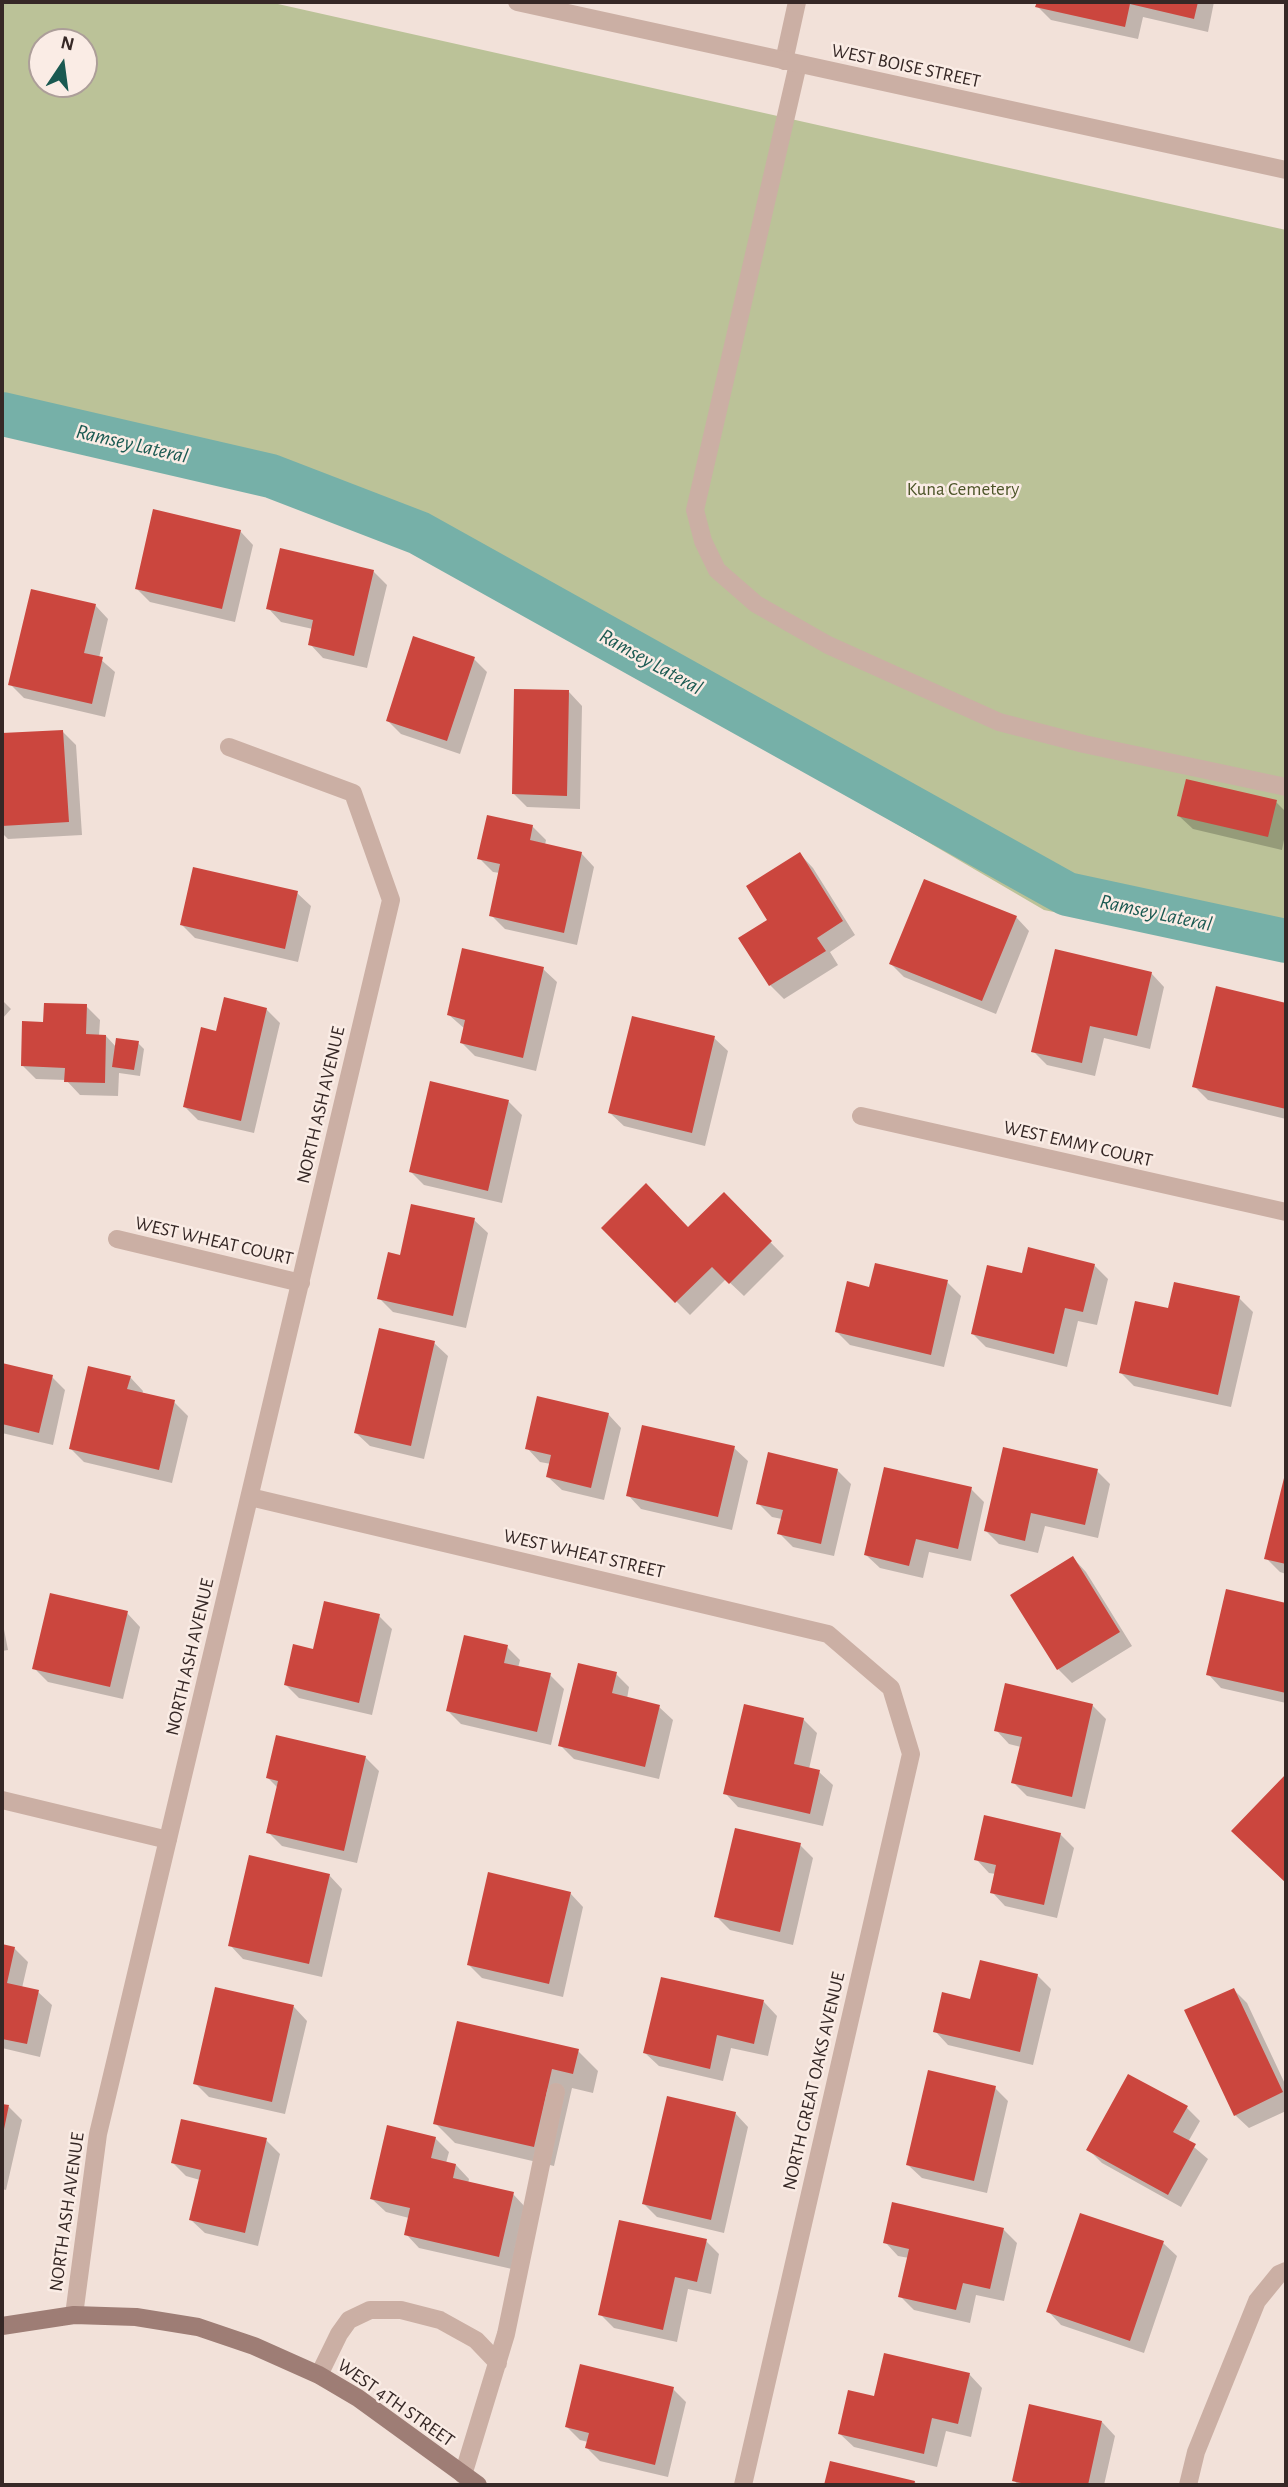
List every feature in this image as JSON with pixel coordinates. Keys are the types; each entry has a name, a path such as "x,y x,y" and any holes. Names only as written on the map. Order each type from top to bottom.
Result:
{"main road":[{"name":"WEST 4TH STREET","path":"2,2326 74,2315 136,2317 198,2327 254,2346 319,2375 358,2398 471,2480"}],"street":[{"name":"WEST BOISE STREET","path":"517,2 1286,170"},
{"path":"797,2 791,62 695,510 703,541 717,570 756,604 828,645 999,722 1084,744 1286,787"},
{"name":"NORTH ASH AVENUE","path":"74,2315 98,2134 391,901 353,793 229,747"},
{"name":"WEST EMMY COURT","path":"861,1116 1286,1212"},
{"name":"WEST WHEAT COURT","path":"117,1239 301,1283"},
{"name":"WEST WHEAT STREET","path":"250,1497 828,1634 891,1688"},
{"name":"NORTH GREAT OAKS AVENUE","path":"743,2485 911,1754 891,1688"},
{"path":"2,1800 168,1840"},
{"path":"471,2480 506,2334 556,2092"},
{"path":"1188,2485 1195,2452 1257,2301 1279,2274 1286,2271"},
{"path":"319,2375 349,2320 370,2310 401,2310 440,2320 477,2340 498,2363"}],"green space":[{"name":"Kuna Cemetery","path":"2,2 269,2 1286,230 1286,960 1044,910 680,697 334,510 2,434"}],"building":[{"path":"1037,2 1198,2 1194,19 1130,4 1125,27 1035,7"},
{"path":"153,509 241,530 222,609 135,589"},
{"path":"280,548 374,570 354,656 308,645 313,620 266,609"},
{"path":"31,589 96,604 84,653 103,657 92,704 8,685"},
{"path":"413,636 475,657 447,741 386,721"},
{"path":"514,689 569,690 567,796 512,794"},
{"path":"63,730 69,822 2,826 2,733"},
{"path":"1186,779 1277,800 1268,837 1177,816"},
{"path":"487,815 533,825 530,840 582,852 564,933 489,916 500,864 477,859"},
{"path":"800,852 843,921 817,938 826,951 769,986 738,938 767,920 746,886"},
{"path":"193,867 298,891 285,949 180,925"},
{"path":"924,879 1017,916 982,1001 889,964"},
{"path":"462,948 544,967 523,1058 460,1043 465,1020 447,1015"},
{"path":"1055,949 1152,972 1137,1036 1090,1026 1082,1063 1031,1052"},
{"path":"1216,986 1286,1003 1286,1109 1192,1087"},
{"path":"224,997 267,1008 241,1121 183,1107 201,1027 216,1031"},
{"path":"44,1003 87,1004 86,1034 106,1035 105,1083 64,1082 65,1068 21,1066 22,1021 43,1022"},
{"path":"632,1016 715,1036 692,1133 608,1113"},
{"path":"116,1038 139,1041 134,1070 112,1067"},
{"path":"430,1081 509,1100 488,1191 409,1172"},
{"path":"646,1183 688,1227 724,1192 772,1241 729,1284 712,1267 675,1303 601,1228"},
{"path":"411,1204 475,1218 453,1316 377,1299 388,1252 400,1255"},
{"path":"1028,1247 1095,1264 1083,1312 1065,1308 1054,1354 971,1334 987,1265 1022,1273"},
{"path":"875,1263 948,1280 931,1355 835,1332 847,1281 869,1287"},
{"path":"1174,1282 1240,1296 1218,1395 1119,1373 1135,1301 1168,1308"},
{"path":"379,1328 435,1341 411,1446 354,1433"},
{"path":"2,1363 53,1375 39,1433 2,1424"},
{"path":"88,1366 131,1376 127,1389 175,1400 159,1470 69,1449"},
{"path":"537,1396 609,1413 591,1488 546,1477 551,1455 525,1449"},
{"path":"642,1425 735,1446 718,1517 626,1496"},
{"path":"1003,1447 1098,1469 1085,1525 1031,1513 1025,1541 984,1531"},
{"path":"768,1452 838,1469 821,1544 777,1534 783,1510 756,1504"},
{"path":"884,1467 972,1487 958,1549 916,1539 909,1566 864,1555"},
{"path":"1286,1478 1286,1564 1264,1559"},
{"path":"1073,1556 1120,1632 1057,1670 1010,1595"},
{"path":"1226,1589 1286,1603 1286,1693 1206,1675"},
{"path":"50,1593 128,1611 110,1687 32,1669"},
{"path":"324,1601 380,1614 359,1703 284,1685 293,1644 313,1649"},
{"path":"464,1635 508,1645 504,1663 551,1673 537,1732 446,1711"},
{"path":"578,1663 617,1672 612,1693 660,1705 645,1767 558,1746"},
{"path":"1005,1683 1093,1704 1072,1797 1011,1783 1022,1737 994,1731"},
{"path":"744,1704 804,1718 794,1764 820,1770 810,1814 723,1794"},
{"path":"276,1735 366,1756 344,1851 266,1833 278,1781 266,1778"},
{"path":"1286,1774 1286,1883 1231,1831"},
{"path":"984,1815 1061,1833 1044,1905 990,1893 996,1865 974,1860"},
{"path":"735,1828 801,1843 780,1932 714,1917"},
{"path":"249,1855 330,1874 309,1964 228,1946"},
{"path":"488,1872 571,1892 549,1984 467,1965"},
{"path":"2,1944 15,1947 7,1983 39,1990 27,2044 2,2039"},
{"path":"980,1960 1038,1974 1020,2052 933,2032 942,1992 970,1999"},
{"path":"661,1977 764,2000 754,2044 717,2035 710,2069 643,2053"},
{"path":"215,1987 294,2005 272,2102 193,2084"},
{"path":"1234,1988 1283,2092 1234,2116 1184,2010"},
{"path":"457,2021 579,2049 573,2074 552,2069 534,2147 433,2124"},
{"path":"928,2070 996,2086 974,2181 906,2165"},
{"path":"1128,2074 1188,2106 1173,2132 1196,2144 1168,2195 1086,2150"},
{"path":"667,2096 736,2112 711,2220 642,2204"},
{"path":"2,2104 9,2105 3,2134 2,2134"},
{"path":"181,2119 267,2138 245,2233 189,2220 201,2170 171,2163"},
{"path":"387,2125 436,2137 431,2158 456,2164 453,2178 514,2192 499,2257 404,2235 410,2208 370,2199"},
{"path":"892,2202 1004,2228 990,2289 963,2283 956,2310 898,2297 909,2249 883,2243"},
{"path":"1080,2213 1164,2241 1130,2341 1046,2312"},
{"path":"619,2220 707,2239 697,2282 675,2277 663,2330 598,2315"},
{"path":"884,2353 970,2373 958,2424 932,2418 924,2454 838,2434 848,2390 874,2396"},
{"path":"580,2364 674,2387 655,2465 585,2448 589,2433 565,2427"},
{"path":"1029,2404 1102,2421 1088,2485 1030,2485 1012,2481"},
{"path":"830,2461 915,2481 914,2485 824,2485"}],"waterway":[{"name":"Ramsey Lateral","path":"2,414 271,476 419,533 1067,894 1286,941"}]}
